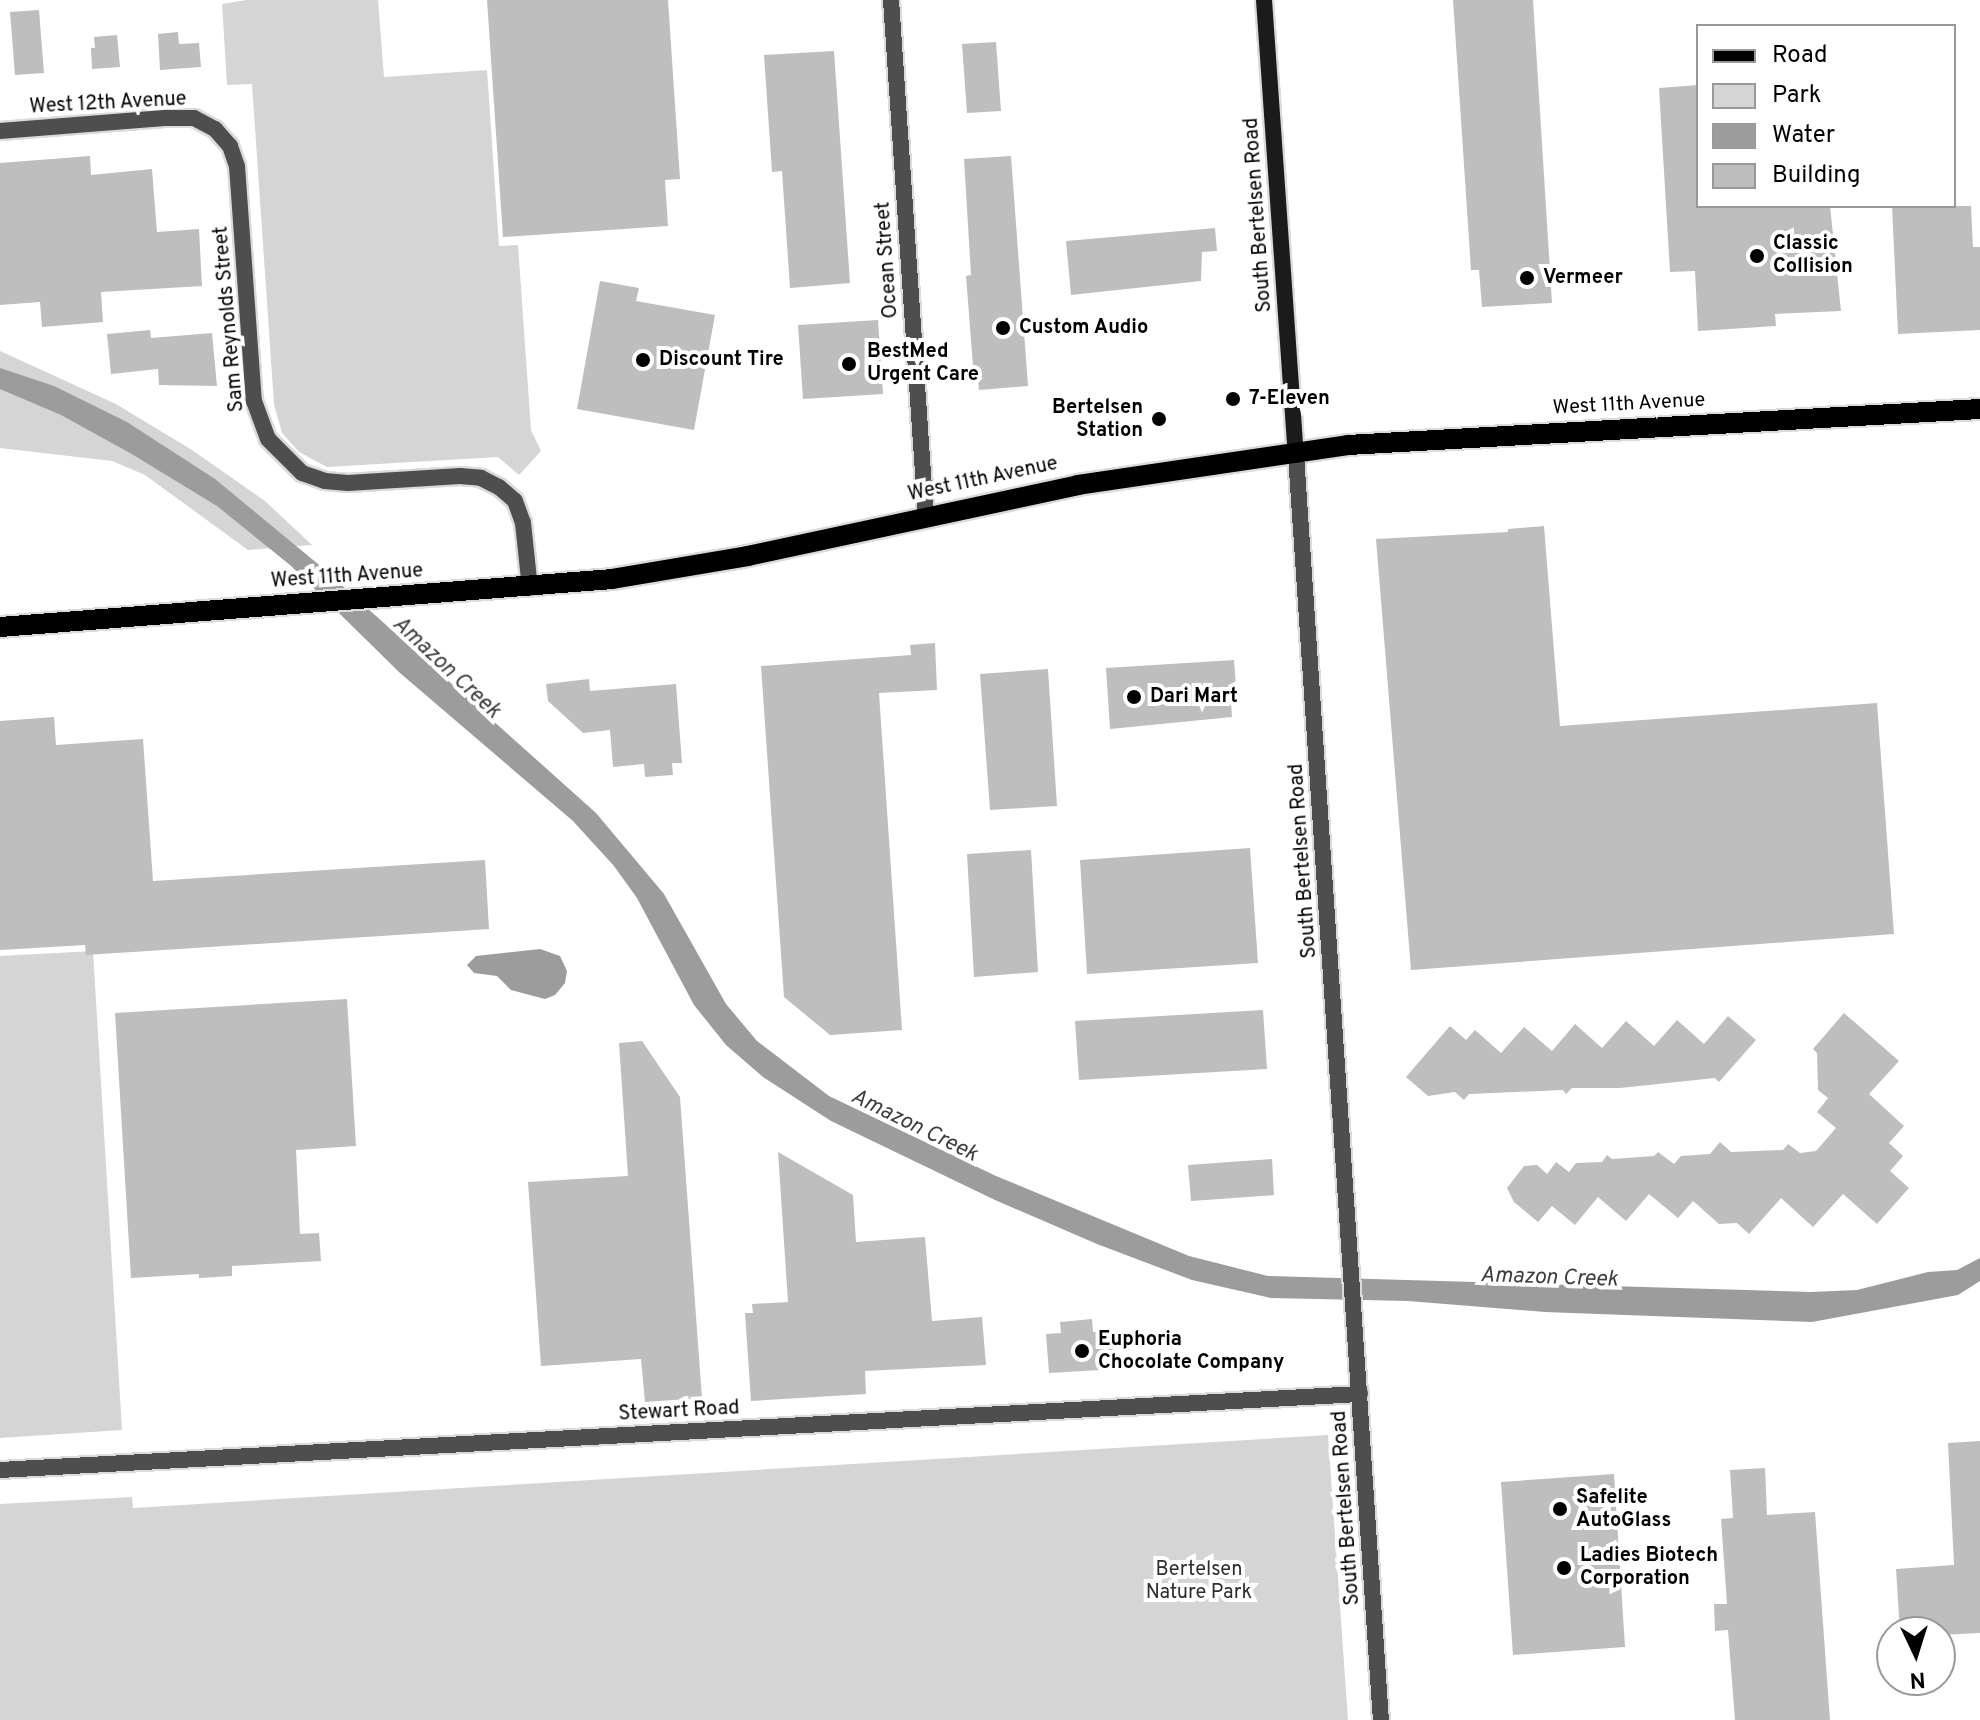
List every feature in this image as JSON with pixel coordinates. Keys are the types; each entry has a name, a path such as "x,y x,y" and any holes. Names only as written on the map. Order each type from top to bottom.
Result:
{"main road":[{"name":"South Bertelsen Road","path":"1264,0 1296,455"},
{"name":"West 11th Avenue","path":"0,627 530,588 676,569 1125,476 1296,455 1348,445 1980,409"}],"street":[{"name":"Ocean Street","path":"891,0 926,517"},
{"name":"West 12th Avenue","path":"0,131 167,118 194,118 215,129"},
{"name":"Sam Reynolds Street","path":"215,129 230,146 237,166 254,401 268,439 302,473 325,481 348,483 460,476 481,478 499,487 515,501 523,523 530,588"},
{"name":"South Bertelsen Road","path":"1296,455 1381,1720"},
{"name":"Stewart Road","path":"0,1470 1360,1394"}],"green space":[{"path":"246,0 378,0 384,77 487,70 499,246 518,245 531,430 541,451 519,475 498,457 327,467 299,452 282,433 274,404 252,84 227,85 222,4"},
{"path":"0,351 116,404 192,450 265,501 312,545 248,550 145,475 112,461 0,448"},
{"path":"93,951 122,1430 0,1438 0,956"},
{"name":"Bertelsen Nature Park","path":"1328,1435 1348,1720 0,1720 0,1504 132,1497 133,1508"}],"water":[{"path":"0,368 54,386 127,422 215,479 318,564 596,813 664,894 726,1004 757,1041 829,1096 996,1176 1189,1256 1268,1276 1811,1292 1857,1290 1928,1272 1957,1270 1980,1258 1980,1281 1958,1295 1812,1322 1545,1312 1408,1301 1271,1298 1192,1280 995,1200 831,1121 763,1077 726,1045 694,1005 637,898 614,866 573,821 400,673 290,565 217,506 61,415 0,389"},
{"path":"540,949 560,956 567,971 565,983 555,995 545,999 511,990 497,976 474,973 467,965 476,956"}],"building":[{"path":"487,0 668,0 680,179 665,180 668,226 503,237"},
{"path":"1453,0 1533,0 1552,303 1482,307 1479,270 1471,270"},
{"path":"39,10 44,73 15,75 10,12"},
{"path":"178,32 179,44 199,43 201,67 160,70 158,34"},
{"path":"117,35 120,67 92,69 94,37"},
{"path":"996,42 1001,111 967,113 962,44"},
{"path":"834,51 850,283 790,288 782,171 772,172 764,55"},
{"path":"1696,85 1696,208 1830,208 1841,311 1775,314 1776,326 1698,331 1695,271 1670,272 1659,88"},
{"path":"90,156 91,175 152,169 157,232 199,229 202,286 101,292 103,322 42,327 40,302 0,305 0,163"},
{"path":"1011,156 1028,386 979,390 978,379 974,379 966,276 971,275 964,159"},
{"path":"1971,206 1973,247 1980,247 1980,330 1898,334 1892,208"},
{"path":"1215,228 1217,251 1202,252 1201,281 1071,295 1066,241"},
{"path":"600,281 639,288 636,301 715,315 694,430 577,409"},
{"path":"878,320 883,394 803,399 798,325"},
{"path":"150,330 151,338 212,333 217,386 159,385 158,369 111,374 107,334"},
{"path":"1544,526 1560,726 1877,703 1894,934 1411,970 1376,539 1508,532 1508,529"},
{"path":"935,643 937,690 879,693 902,1030 830,1035 784,997 761,666 911,655 910,645"},
{"path":"1234,660 1236,686 1230,686 1232,717 1110,729 1106,668"},
{"path":"1048,669 1057,806 990,810 980,674"},
{"path":"589,679 590,691 676,684 682,763 672,763 673,775 645,777 644,764 613,767 610,730 583,733 548,701 546,684"},
{"path":"54,717 56,745 143,739 153,881 485,860 489,929 86,955 85,945 0,950 0,721"},
{"path":"1250,848 1258,963 1087,974 1080,860"},
{"path":"1031,850 1038,972 974,977 967,854"},
{"path":"347,999 356,1146 296,1150 300,1234 319,1233 321,1261 232,1266 232,1276 199,1278 199,1274 131,1278 115,1013"},
{"path":"1263,1010 1267,1069 1079,1080 1075,1021"},
{"path":"1844,1013 1899,1061 1869,1094 1904,1126 1889,1143 1903,1156 1890,1171 1909,1188 1877,1224 1843,1194 1813,1227 1781,1198 1749,1234 1737,1223 1719,1224 1693,1201 1678,1218 1649,1194 1626,1221 1598,1197 1575,1225 1552,1206 1538,1222 1514,1202 1507,1188 1524,1166 1537,1165 1547,1174 1556,1162 1569,1172 1576,1163 1602,1162 1607,1155 1612,1159 1654,1156 1658,1152 1674,1164 1681,1156 1710,1154 1720,1142 1731,1152 1783,1150 1788,1144 1800,1153 1816,1151 1836,1128 1817,1112 1828,1098 1818,1090 1817,1053 1813,1049"},
{"path":"1728,1016 1756,1040 1719,1082 1715,1078 1620,1088 1572,1088 1566,1094 1563,1090 1469,1094 1464,1100 1455,1092 1428,1096 1406,1077 1450,1026 1466,1040 1475,1030 1501,1053 1524,1027 1552,1051 1575,1024 1602,1048 1626,1021 1654,1046 1677,1020 1704,1044"},
{"path":"642,1041 680,1097 702,1398 645,1402 641,1359 541,1366 528,1182 628,1176 619,1043"},
{"path":"778,1152 853,1195 856,1242 925,1237 932,1321 982,1317 986,1365 865,1371 866,1394 751,1401 745,1313 753,1313 752,1304 788,1302"},
{"path":"1272,1159 1274,1195 1191,1201 1188,1165"},
{"name":"Euphoria Chocolate Company","path":"1092,1319 1093,1332 1115,1330 1117,1369 1049,1373 1046,1334 1061,1333 1060,1322"},
{"path":"1980,1441 1980,1633 1956,1634 1956,1616 1899,1616 1896,1569 1954,1565 1948,1443"},
{"path":"1765,1468 1767,1515 1815,1512 1830,1720 1735,1720 1728,1630 1715,1631 1714,1604 1727,1604 1721,1519 1733,1518 1730,1470"},
{"path":"1614,1474 1625,1647 1513,1655 1501,1482"}],"place":[{"name":"Classic Collision","path":"1757,256"},
{"name":"Vermeer","path":"1527,278"},
{"name":"Custom Audio","path":"1003,328"},
{"name":"Discount Tire","path":"643,360"},
{"name":"BestMed Urgent Care","path":"849,364"},
{"name":"7-Eleven","path":"1233,399"},
{"name":"Bertelsen Station","path":"1159,419"},
{"name":"Dari Mart","path":"1134,697"},
{"name":"Euphoria Chocolate Company","path":"1082,1351"},
{"name":"Safelite AutoGlass","path":"1560,1509"},
{"name":"Ladies Biotech Corporation","path":"1564,1568"}],"water label":[{"name":"Amazon Creek","path":"446,668"},
{"name":"Amazon Creek","path":"914,1126"},
{"name":"Amazon Creek","path":"1549,1278"}]}
